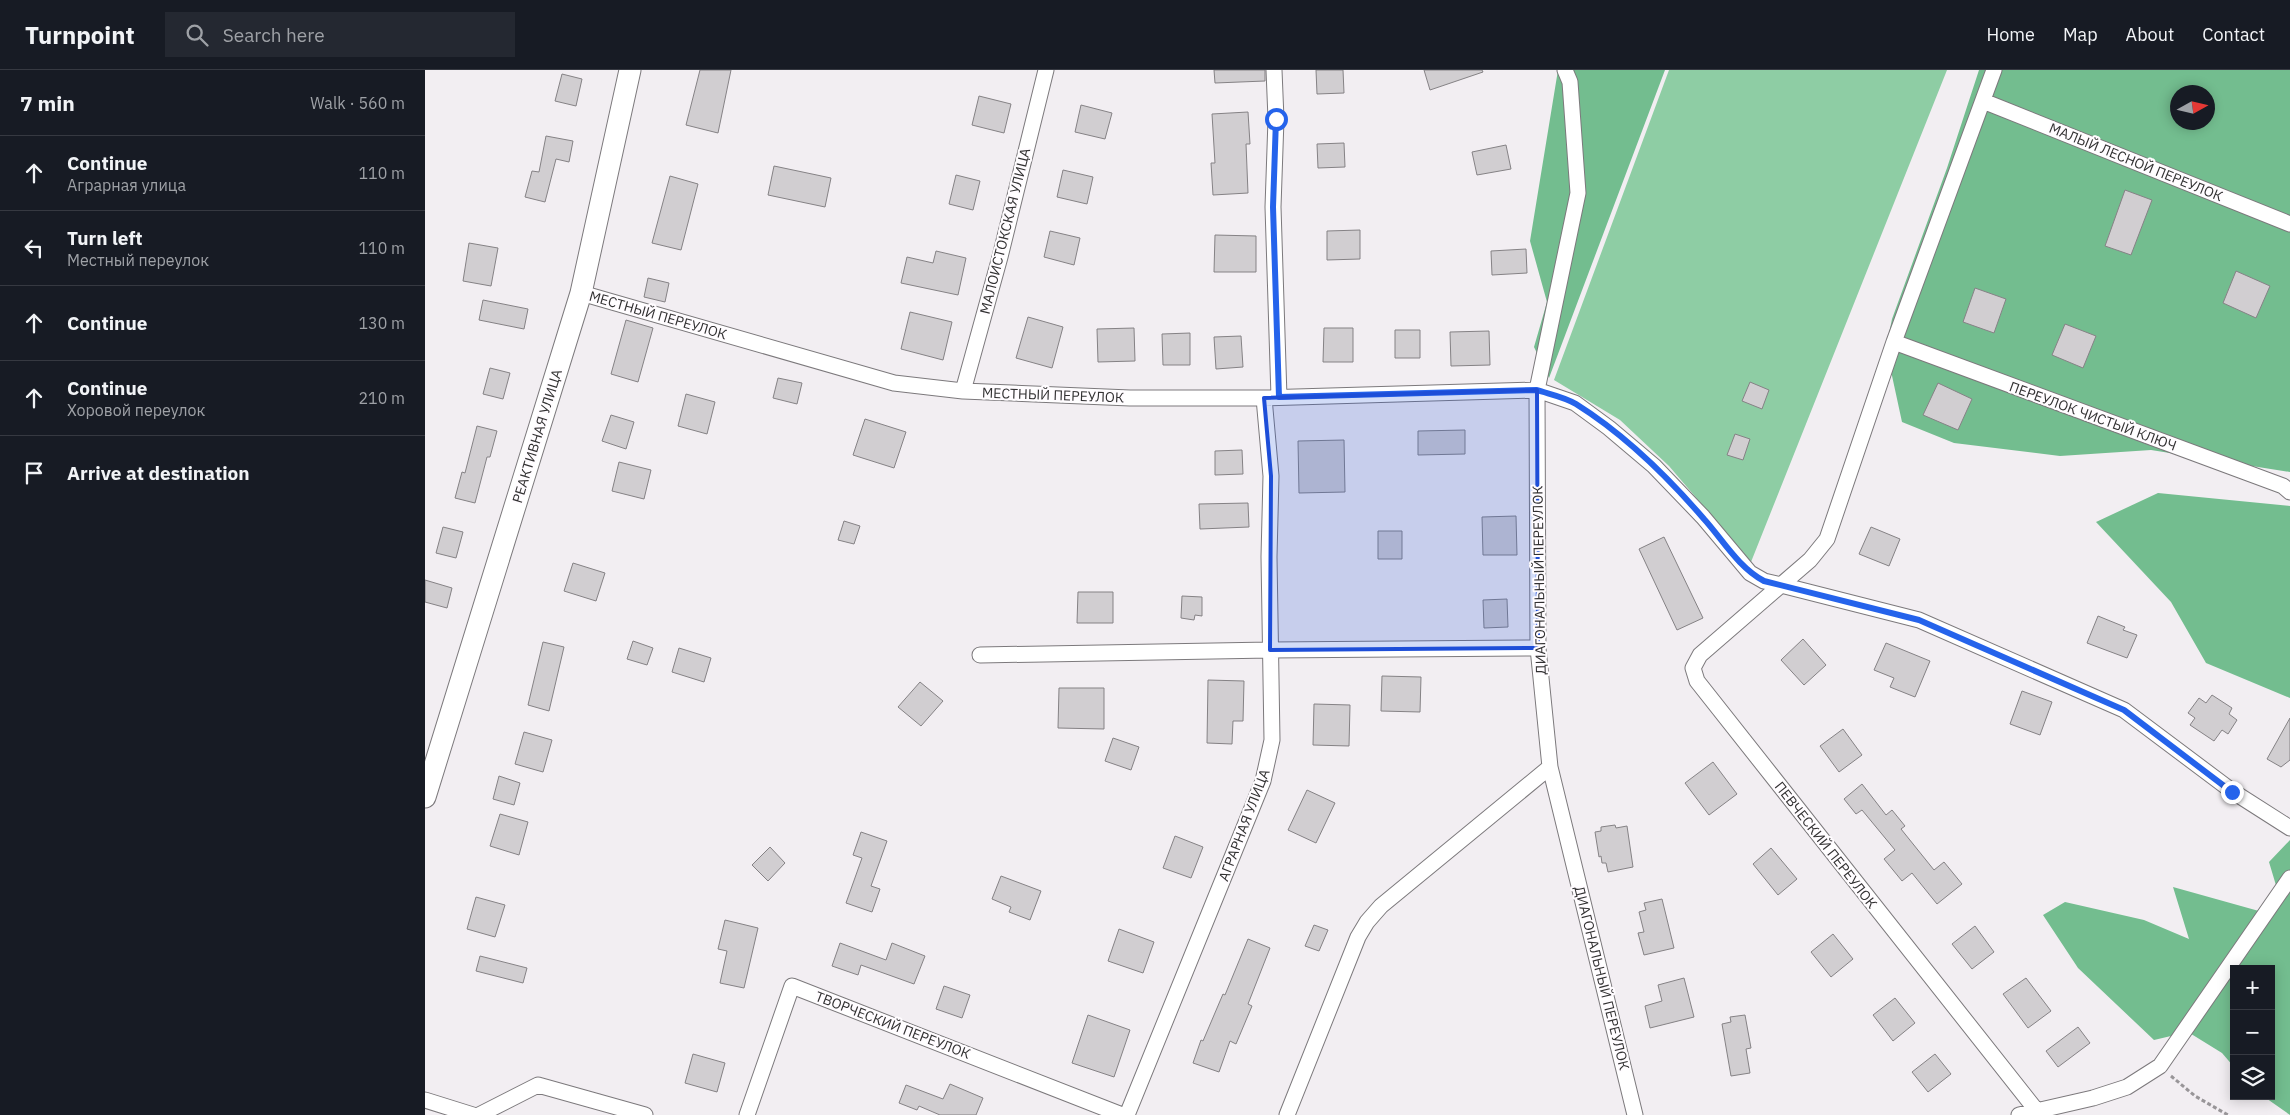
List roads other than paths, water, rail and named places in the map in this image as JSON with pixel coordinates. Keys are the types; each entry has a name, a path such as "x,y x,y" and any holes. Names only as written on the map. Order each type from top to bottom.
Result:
{"main road":[{"name":"РЕАКТИВНАЯ УЛИЦА","path":"425,797 581,294 631,70"}],"street":[{"name":"МАЛОИСТОКСКАЯ УЛИЦА","path":"963,391 1000,257 1046,70"},
{"name":"АГРАРНАЯ УЛИЦА","path":"1127,1115 1263,781 1272,740 1270,650 1273,207 1276,119 1274,70"},
{"name":"ДИАГОНАЛЬНЫЙ ПЕРЕУЛОК","path":"1565,70 1570,82 1578,193 1537,390 1538,648 1550,767 1635,1115"},
{"name":"ПЕВЧЕСКИЙ ПЕРЕУЛОК","path":"1994,70 1894,342 1827,539 1810,560 1700,655 1693,668 1697,681 2039,1113"},
{"name":"МАЛЫЙ ЛЕСНОЙ ПЕРЕУЛОК","path":"1983,101 2290,224"},
{"name":"МЕСТНЫЙ ПЕРЕУЛОК","path":"581,294 894,383 963,391 1130,398 1271,397 1537,390"},
{"name":"ПЕРЕУЛОК ЧИСТЫЙ КЛЮЧ","path":"1894,342 2288,485"},
{"path":"1537,390 1575,403 1609,428 1654,466 1703,518 1749,573 1764,581 1919,620 2124,710 2232,792 2290,828"},
{"path":"980,655 1538,648"},
{"path":"1287,1115 1358,937 1367,922 1381,906 1550,767"},
{"path":"2019,1115 2039,1113 2127,1087 2160,1066 2290,878"},
{"name":"ТВОРЧЕСКИЙ ПЕРЕУЛОК","path":"747,1115 792,986 1123,1115"},
{"path":"479,1115 538,1085 645,1115"},
{"path":"425,1100 473,1115"}]}
